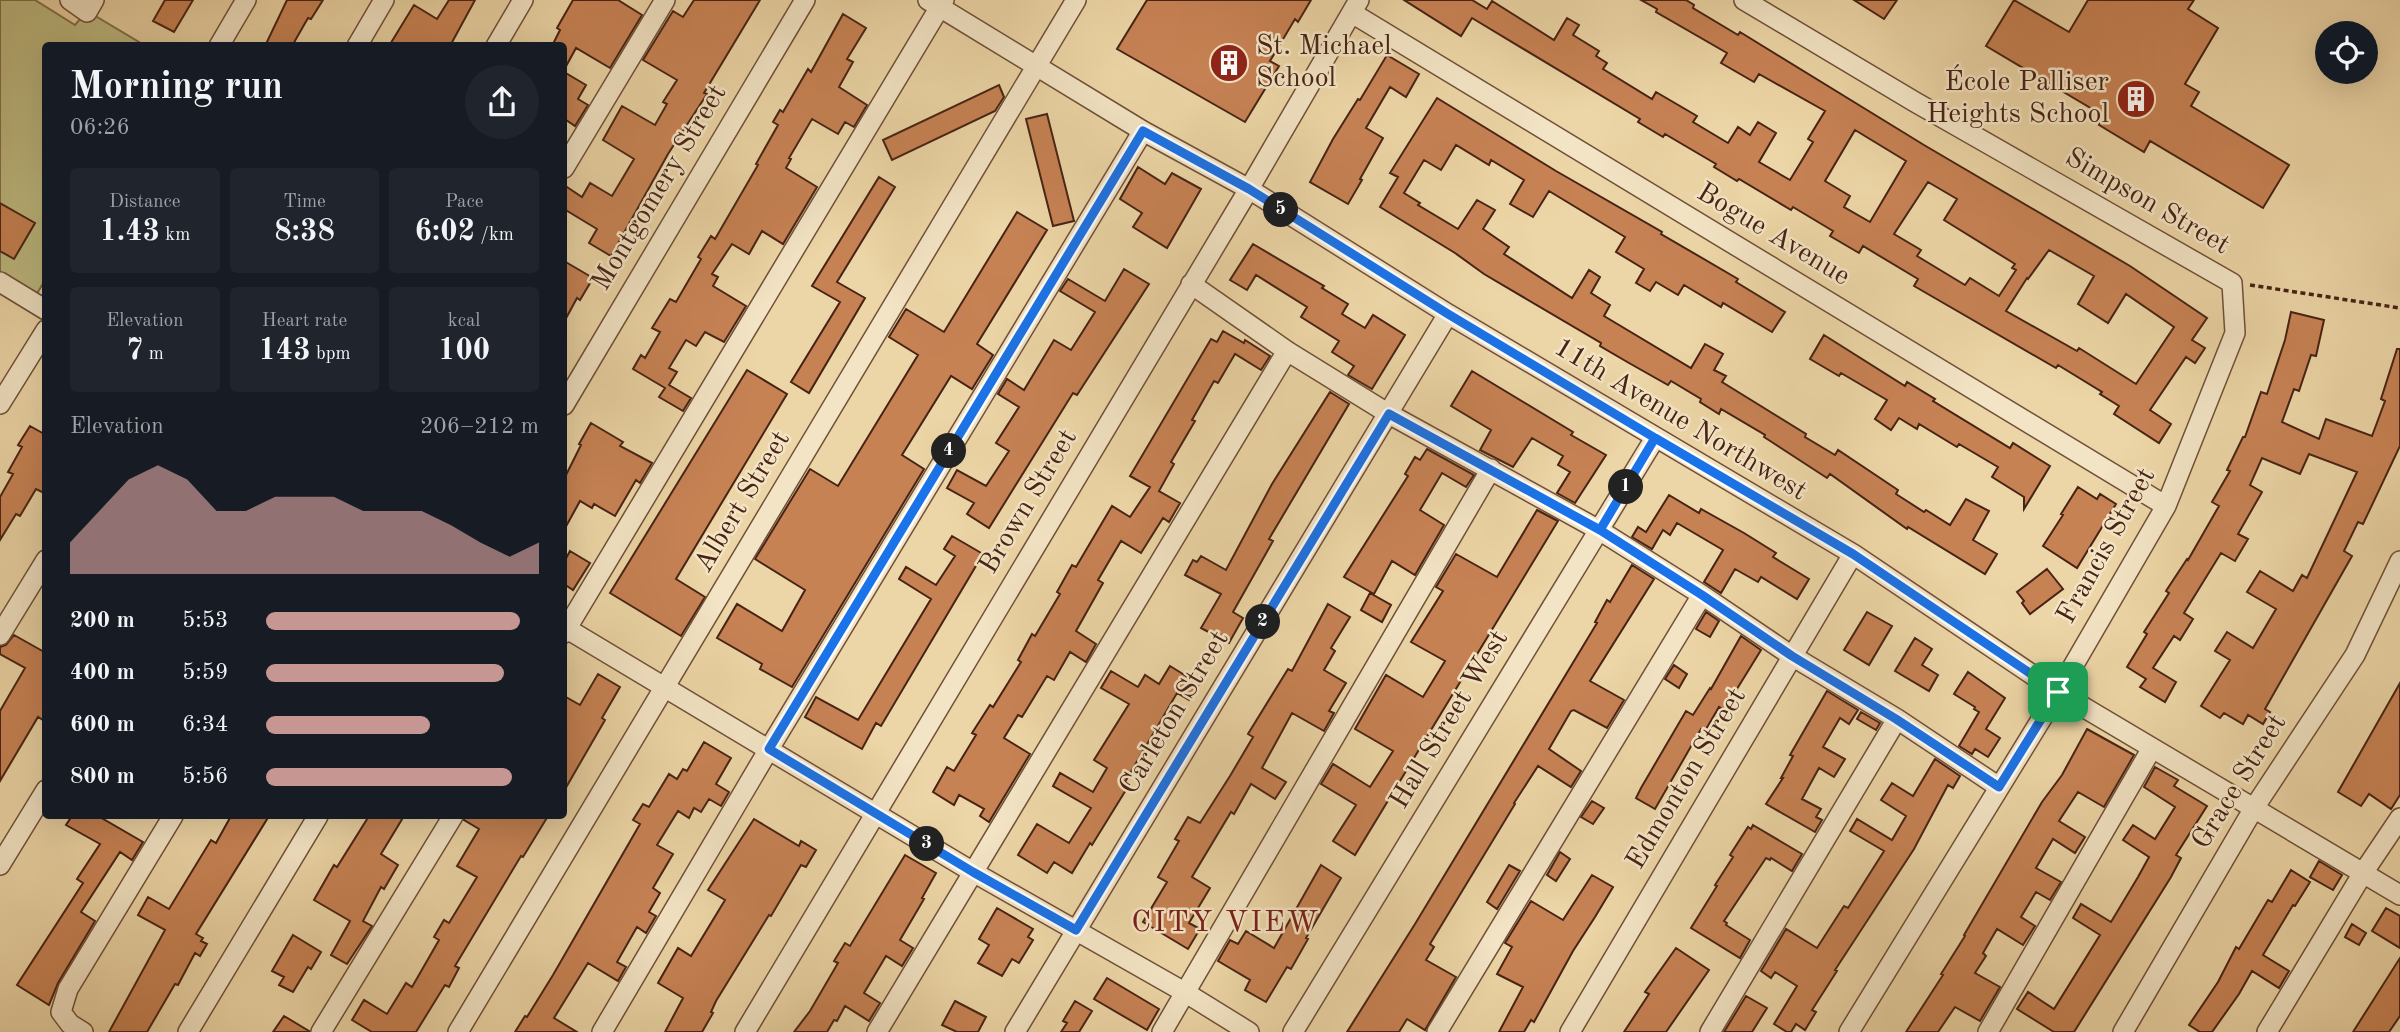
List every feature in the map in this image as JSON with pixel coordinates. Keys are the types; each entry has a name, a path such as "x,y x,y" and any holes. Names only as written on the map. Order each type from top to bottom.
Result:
{"street":[{"path":"70,0 87,12 94,0"},
{"path":"221,42 246,0"},
{"path":"359,42 384,0"},
{"path":"498,42 523,0"},
{"path":"567,163 665,0"},
{"name":"Montgomery Street","path":"567,400 805,0"},
{"name":"Albert Street","path":"458,1032 1076,0"},
{"name":"Simpson Street","path":"1744,0 1915,102 2232,283"},
{"path":"567,625 937,3"},
{"name":"11th Avenue Northwest","path":"937,3 1143,131 1249,189 1448,314 1853,554 2058,692 2400,895"},
{"name":"Brown Street","path":"745,1032 1249,189 1355,6"},
{"name":"Bogue Avenue","path":"1355,6 2166,506"},
{"path":"602,1032 769,749 1143,131"},
{"path":"0,282 42,308"},
{"name":"Francis Street","path":"1849,1032 2058,692 2166,506 2235,332 2232,283"},
{"path":"1191,285 1287,351 1389,414 1600,530 1999,787"},
{"name":"Carleton Street","path":"1015,1032 1448,314"},
{"path":"0,404 42,336"},
{"path":"877,1032 1287,351"},
{"name":"Hall Street West","path":"1293,1032 1655,438"},
{"path":"1162,1032 1491,469"},
{"name":"Edmonton Street","path":"1570,1032 1853,554"},
{"name":"Grace Street","path":"2123,1032 2254,808 2355,655 2400,561"},
{"path":"0,635 42,567"},
{"path":"1437,1032 1702,595"},
{"path":"567,632 1249,1032"},
{"path":"1710,1032 1896,719"},
{"path":"1988,1032 2152,748"},
{"path":"0,865 42,797"},
{"path":"2267,1032 2400,818"},
{"path":"83,1032 70,1024 61,1012 68,989 171,819"},
{"path":"188,1032 316,819"},
{"path":"321,1032 451,819"}],"path":[{"path":"2232,283 2400,308"}],"shaded area":[{"path":"0,0 35,0 75,25 87,11 139,42 42,42 42,285 38,292 22,294 0,281"}],"building":[{"path":"165,0 193,0 174,32 153,21"},
{"path":"287,0 323,0 311,19 308,18 294,42 267,42"},
{"path":"449,0 475,0 452,42 391,42 414,5 437,19"},
{"path":"573,0 618,0 642,15 610,68 576,48 567,64 567,42 554,42 560,30 557,28"},
{"path":"694,0 760,0 611,256 589,243 597,229 567,211 567,187 582,197 590,183 612,196 634,159 603,140 622,106 655,125 667,104 663,102 677,80 643,60 673,11 683,17"},
{"name":"St. Michael School","path":"1147,0 1311,0 1298,22 1295,19 1270,61 1279,66 1245,122 1117,49"},
{"path":"1404,0 1472,0 1487,9 1492,1 1554,40 1567,18 1579,25 1573,35 1599,51 1596,56 1607,63 1603,69 1652,99 1656,92 1697,116 1693,122 1728,143 1738,127 1750,135 1758,122 1776,133 1759,162 1790,180 1813,142 1808,139 1825,111 1759,74 1754,82 1721,63 1727,53 1656,12 1657,9 1641,0 1686,0 1694,5 1693,8 1738,35 1740,32 1924,145 2130,266 2207,318 2192,340 2205,348 2195,363 2186,357 2150,410 2171,424 2159,443 2114,414 2119,406 2100,394 2102,392 1914,286 1918,279 1863,246 1859,253 1830,236 1833,231 1793,207 1791,210 1739,179 1737,181 1714,167 1716,164 1665,134 1663,137 1638,122 1640,119 1472,18 1461,36","holes":["1855,130 1906,161 1870,222 1844,207 1850,196 1825,181","1928,182 1957,199 1944,220 2015,264 2012,268 2016,270 1999,296 1970,278 1965,285 1917,256 1921,250 1894,234","2049,250 2094,276 2078,304 2108,323 2126,294 2174,327 2136,384 2079,348 2077,351 2006,311"]},
{"path":"1854,0 1897,0 1884,19"},
{"name":"École Palliser Heights School","path":"2014,0 2069,32 2088,0 2194,0 2188,9 2218,28 2185,84 2199,92 2191,106 2289,165 2263,208 2150,141 2144,152 2099,125 2104,116 1986,46"},
{"path":"843,14 866,28 847,59 853,62 839,87 867,105 854,127 845,122 838,134 812,119 786,168 817,187 783,244 762,231 749,254 732,244 712,274 718,277 713,286 746,306 724,342 705,332 696,346 686,340 669,368 677,372 669,385 691,398 683,411 659,397 665,388 633,369 641,355 645,358 660,332 652,328 670,299 676,302 701,259 698,257 711,236 715,239 758,165 756,164 778,125 773,122 780,110 783,112 808,69 811,72"},
{"path":"1387,55 1419,74 1406,97 1390,87 1366,128 1383,138 1348,204 1310,182 1333,139"},
{"path":"567,74 586,85 578,99 588,105 575,126 567,121"},
{"path":"999,85 1004,97 995,111 892,160 883,140"},
{"path":"1437,98 1662,232 1661,234 1738,279 1736,282 1785,312 1772,332 1723,303 1721,307 1684,285 1678,295 1656,282 1650,291 1636,283 1644,269 1616,252 1625,237 1549,191 1533,217 1510,204 1524,180 1491,160 1489,165 1456,145 1441,170 1424,160 1404,193 1420,203 1418,205 1458,229 1477,200 1495,210 1483,229 1509,247 1504,254 1572,298 1589,270 1600,277 1591,293 1610,305 1604,316 1691,368 1705,344 1723,354 1714,370 1726,376 1722,382 1835,455 1838,450 1898,490 1896,494 1924,512 1926,510 1950,525 1966,499 1989,511 1973,540 1997,554 1985,574 1908,527 1907,529 1830,474 1827,478 1764,437 1765,435 1721,409 1719,414 1700,402 1701,399 1671,381 1668,385 1600,346 1601,343 1484,274 1380,207 1398,177 1390,173"},
{"path":"1047,114 1074,221 1053,226 1026,119"},
{"path":"1138,167 1165,184 1172,173 1201,189 1167,248 1133,227 1142,213 1120,199"},
{"path":"879,177 895,187 837,282 865,298 809,393 791,382 840,302 812,286"},
{"path":"0,203 35,223 14,259 0,251"},
{"path":"1017,212 1047,230 977,344 993,355 972,389 951,376 902,455 924,469 792,687 760,669 762,664 717,638 737,604 782,631 805,590 755,559 810,469 838,486 918,355 889,337 906,309 944,332"},
{"path":"1253,244 1324,286 1322,288 1348,304 1342,314 1365,328 1373,315 1405,335 1372,389 1348,375 1354,366 1332,352 1339,341 1301,317 1307,307 1256,275 1247,290 1230,280"},
{"path":"567,263 593,278 580,300 577,298 567,316"},
{"path":"1124,269 1149,284 1077,395 1073,393 989,528 967,514 974,503 947,488 957,470 986,486 1009,451 996,443 1019,407 998,394 1007,379 1024,390 1054,340 1071,350 1095,312 1060,291 1068,279 1105,301"},
{"path":"2291,312 2324,320 2316,356 2311,355 2299,391 2294,389 2282,422 2319,439 2326,419 2372,436 2385,401 2381,399 2397,349 2400,349 2400,446 2363,524 2358,522 2344,551 2352,556 2265,709 2270,712 2263,724 2248,715 2243,724 2224,713 2220,718 2201,706 2230,660 2215,651 2227,632 2253,648 2276,609 2247,592 2260,571 2293,591 2302,575 2307,578 2357,472 2309,454 2300,474 2262,458 2250,485 2262,492 2238,534 2248,539 2235,561 2221,553 2184,613 2193,619 2180,640 2174,636 2153,668 2176,682 2165,702 2140,687 2146,679 2127,667 2147,634 2144,632 2169,593 2166,591 2188,560 2219,506 2212,502 2230,471 2227,470 2245,437 2261,392 2267,394 2285,340"},
{"path":"1223,331 1244,343 1245,340 1270,356 1261,370 1235,354 1218,383 1214,381 1171,462 1174,464 1159,491 1180,503 1169,522 1163,518 1141,553 1121,541 1098,580 1103,583 1076,631 1096,644 1086,662 1070,652 1054,680 1047,676 1022,717 1018,715 1004,738 1030,754 989,822 980,816 984,809 959,795 954,805 933,792 947,767 954,771 976,735 972,733 990,705 993,707 1021,662 1018,660 1032,634 1035,636 1060,594 1057,592 1072,565 1076,567 1112,506 1130,517 1150,487 1130,476 1211,339 1217,342"},
{"path":"1824,335 1905,386 1907,382 1935,399 1933,401 2010,448 2013,443 2050,466 2024,509 2024,497 1992,477 1998,467 1919,424 1917,429 1899,418 1891,430 1875,419 1887,400 1841,373 1839,376 1810,359"},
{"path":"747,370 787,394 676,579 705,597 681,636 610,593"},
{"path":"1472,371 1606,455 1575,503 1557,493 1570,472 1558,465 1563,456 1532,438 1513,467 1480,450 1491,430 1451,406"},
{"path":"1330,392 1349,404 1269,539 1273,541 1233,612 1243,618 1229,643 1201,628 1221,594 1185,575 1193,560 1197,562 1201,556 1226,570 1272,484"},
{"path":"591,423 623,442 620,446 652,463 640,483 636,480 615,516 594,504 592,508 580,501 567,525 567,473 581,445 579,444"},
{"path":"30,426 42,433 42,492 36,489 20,516 16,514 0,540 0,497 13,474 8,472 22,447 18,445"},
{"path":"1427,449 1474,475 1466,487 1442,473 1420,510 1444,525 1415,575 1392,561 1374,594 1344,577 1408,476 1405,474 1415,457 1420,460"},
{"path":"2078,487 2097,499 2100,494 2116,504 2077,568 2043,546"},
{"path":"1669,495 1699,513 1701,509 1744,533 1776,553 1773,557 1809,579 1797,599 1761,577 1758,582 1735,569 1721,593 1704,582 1723,550 1677,523 1670,535 1663,530 1652,549 1632,537 1638,527 1646,532"},
{"path":"1537,510 1558,521 1355,855 1333,841 1356,805 1321,784 1333,764 1370,787 1393,751 1355,729 1386,675 1423,697 1445,661 1411,642 1443,591 1436,587 1456,554 1497,577"},
{"path":"952,536 983,554 881,726 876,723 862,749 805,717 816,697 858,720 931,599 899,579 906,567 936,585 955,556 944,549"},
{"path":"570,551 590,563 573,590 567,586 567,556"},
{"path":"1632,565 1654,579 1590,681 1624,700 1607,728 1574,710 1571,711 1549,749 1581,771 1571,787 1538,766 1514,803 1430,944 1434,947 1426,960 1456,977 1425,1030 1407,1019 1399,1032 1347,1032 1597,623 1595,622 1607,600 1610,602"},
{"path":"2047,569 2063,589 2030,614 2017,592"},
{"path":"1370,593 1391,605 1382,622 1361,610"},
{"path":"1328,604 1350,617 1331,648 1335,651 1324,670 1346,683 1329,711 1334,713 1324,731 1292,713 1262,768 1286,782 1275,799 1251,784 1192,877 1210,888 1189,923 1200,929 1188,949 1143,922 1167,882 1158,877 1179,841 1175,839 1188,817 1200,823 1230,776 1253,737 1248,734 1288,669 1292,671"},
{"path":"1706,612 1719,621 1710,637 1696,629"},
{"path":"1867,612 1892,626 1869,665 1844,650"},
{"path":"14,635 42,651 42,720 38,717 0,781 0,711 25,668 0,654 0,647 6,645"},
{"path":"1741,636 1761,650 1724,710 1719,707 1705,731 1701,729 1655,809 1636,798 1686,711 1693,715"},
{"path":"1915,638 1932,649 1922,665 1938,675 1929,691 1895,671"},
{"path":"1674,665 1687,674 1679,688 1665,679"},
{"path":"1170,666 1199,684 1189,700 1177,693 1125,782 1129,785 1072,873 1054,862 1047,873 1018,855 1037,824 1069,843 1091,808 1053,786 1060,773 1093,792 1107,768 1094,760 1129,704 1101,688 1111,671 1138,687 1145,675 1159,684"},
{"path":"1968,672 2005,698 1986,729 2000,738 1988,757 1975,749 1972,754 1959,746 1979,712 1954,694"},
{"path":"598,674 620,687 602,718 605,720 567,786 567,698 580,705"},
{"path":"2400,683 2400,795 2391,809 2369,794 2361,806 2338,792"},
{"path":"1827,691 1858,710 1849,724 1840,718 1823,747 1845,759 1834,777 1819,768 1802,799 1821,809 1816,817 1822,820 1815,832 1766,804 1783,778 1793,756 1790,755"},
{"path":"1861,712 1880,723 1876,730 1857,719"},
{"path":"2087,729 2134,755 2104,807 2078,792 2059,821 2085,837 2075,853 2053,839 2036,868 2061,882 2050,900 2036,892 2021,917 2035,926 2023,945 1997,929 1983,953 1986,956 1975,973 2000,987 1980,1021 1955,1007 1938,1032 1906,1032 1943,975 1941,974"},
{"path":"704,742 731,758 716,784 729,792 721,806 709,799 701,812 694,808 689,818 678,811 657,845 673,854 653,888 660,893 649,912 656,916 646,933 637,927 617,962 626,967 618,981 588,963 554,1018 577,1032 515,1032 553,975 640,824 633,820 643,804 649,807 669,774 677,779 683,769 687,771"},
{"path":"1935,759 1960,776 1953,788 1948,785 1914,849 1835,970 1837,971 1812,1010 1816,1012 1805,1030 1796,1024 1791,1032 1787,1032 1774,1024 1797,986 1775,972 1771,978 1761,971 1786,929 1817,948 1844,906 1848,908 1884,851 1850,831 1857,819 1892,840 1906,816 1881,800 1892,783 1913,796"},
{"path":"2155,767 2178,780 2174,786 2207,806 2176,855 2181,858 2171,877 2074,1032 2054,1032 2017,1009 2028,992 2054,1009 2100,935 2073,918 2081,904 2111,922 2138,877 2149,857 2123,840 2133,825 2155,839 2175,807 2144,787"},
{"path":"1592,801 1604,808 1593,824 1581,817"},
{"path":"70,819 103,819 143,842 132,860 120,852 81,912 95,921 58,983 49,1005 17,985 83,883 77,879 100,844 66,825"},
{"path":"229,819 267,819 196,934 207,944 200,956 195,953 147,1032 109,1032 165,930 138,915 148,897 169,909 211,840 216,843"},
{"path":"367,819 402,819 381,854 398,865 384,889 381,887 363,921 372,926 347,964 331,955 350,921 314,900 334,865 337,867"},
{"path":"546,819 455,966 459,968 449,987 445,985 416,1032 372,1032 352,1020 364,1000 387,1014 406,983 412,987 439,940 434,937 444,920 449,923 477,877 457,866 479,829 464,820"},
{"path":"754,819 799,846 801,841 816,850 806,867 801,865 771,916 769,915 716,1001 711,1012 713,1013 702,1032 665,1032 683,998 658,983 678,948 691,956 725,900 708,890"},
{"path":"1753,825 1802,854 1792,871 1771,858 1766,858 1724,921 1750,940 1740,958 1691,928 1733,857 1730,855 1748,827 1751,829"},
{"path":"1560,852 1570,859 1556,881 1547,875"},
{"path":"905,855 936,873 900,940 913,948 902,966 886,956 864,993 880,1003 869,1021 845,1006 827,1032 794,1032 810,1011 838,963 834,961 845,943 850,946"},
{"path":"2319,861 2342,875 2333,890 2310,877"},
{"path":"1321,865 1341,878 1291,969 1287,967 1266,1002 1245,990 1250,980 1218,961 1230,940 1238,944 1246,931 1274,948"},
{"path":"1509,865 1520,871 1497,909 1487,902"},
{"path":"2291,870 2310,882 2263,955 2289,971 2279,988 2252,971 2212,1032 2200,1032 2189,1025 2218,982 2236,947 2239,949 2268,900 2272,902"},
{"path":"1592,875 1613,887 1573,951 1534,1022 1531,1020 1524,1032 1499,1032 1523,987 1497,974 1512,947 1505,943 1531,901 1563,920"},
{"path":"997,908 1033,929 1028,937 1033,940 1019,963 1012,959 1002,976 978,963 989,945 979,939"},
{"path":"2386,908 2400,916 2400,948 2372,931"},
{"path":"2352,924 2366,933 2359,945 2345,937"},
{"path":"293,935 321,952 293,992 279,985 284,977 272,971"},
{"path":"1676,948 1709,970 1666,1032 1624,1032 1649,994 1645,992"},
{"path":"2400,958 2400,1016 2389,1032 2353,1032"},
{"path":"1107,978 1159,1009 1147,1030 1094,999"},
{"path":"1746,996 1767,1008 1752,1032 1724,1032"},
{"path":"955,1001 986,1017 978,1032 957,1032 942,1025"},
{"path":"1075,1001 1092,1011 1079,1032 1061,1032 1067,1023 1063,1021"},
{"path":"284,1016 309,1031 309,1032 273,1032"}],"place":[{"name":"St. Michael School","path":"1229,63"},
{"name":"École Palliser Heights School","path":"2136,99"}],"district":[{"name":"CITY VIEW","path":"1226,923"}],"route":[{"path":"2058,692 1853,554 1655,438 1600,530 1389,414 1076,930 973,872 769,749 1143,131 1249,189 1448,314 1655,438 1627,484 1600,530 1999,787 2058,692"}]}
